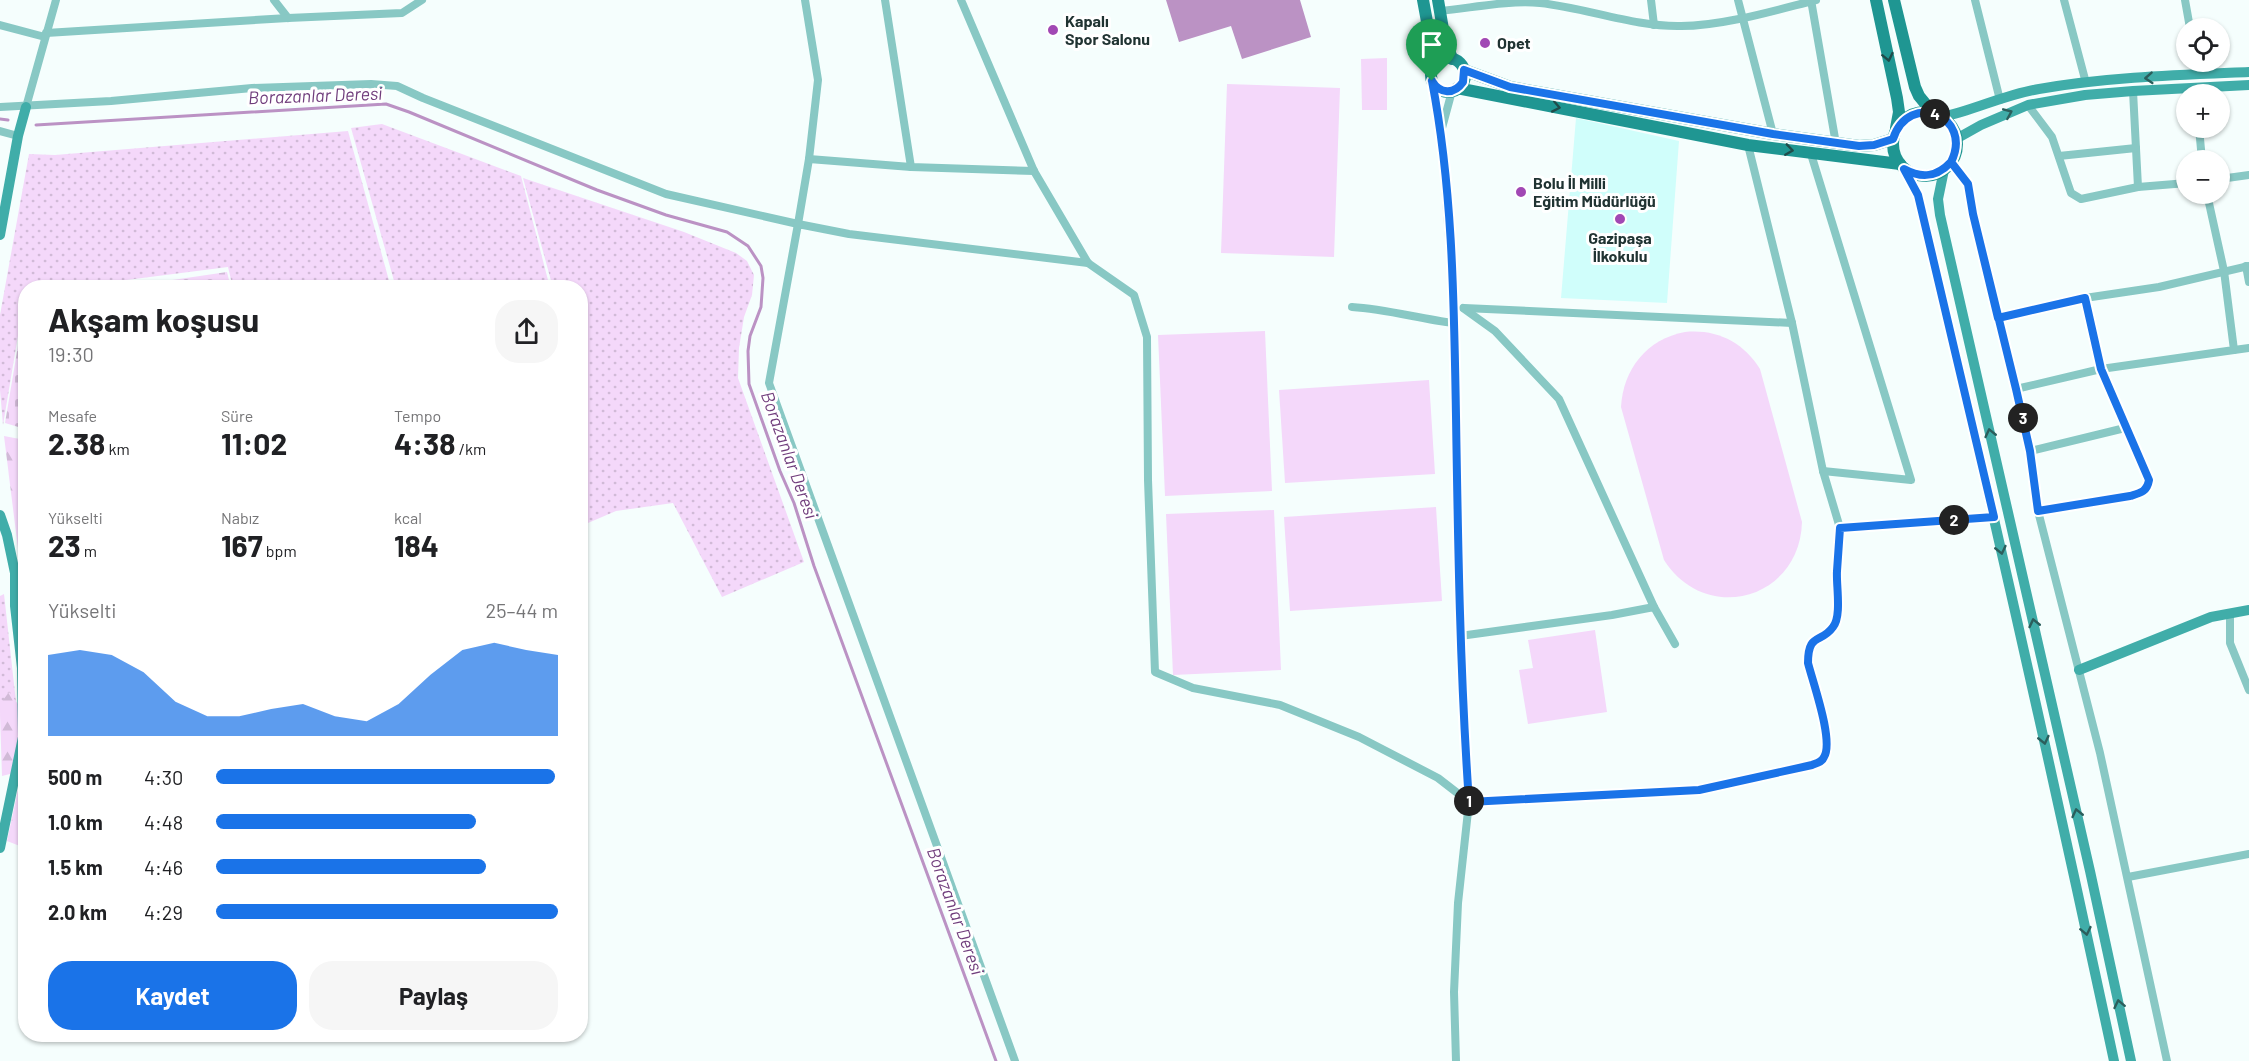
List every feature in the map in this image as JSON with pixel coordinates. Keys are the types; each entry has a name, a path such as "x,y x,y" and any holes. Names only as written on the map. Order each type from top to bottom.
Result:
{"main road":[{"path":"1423,0 1435,65 1431,75 1432,81 1439,89 1455,90 1748,144 1902,167 1914,174 1925,176 1935,174 1947,166"},
{"path":"1876,0 1899,112 1893,150 1918,195 1994,517 2114,1061"},
{"path":"1894,0 1919,96 1950,124 1956,139 1955,153 1947,166 1938,199 1940,215 2085,848 2131,1061"},
{"path":"1439,6 1444,35 1452,59"},
{"path":"1435,65 1444,59 1452,59 1464,70 1510,87 1773,134 1836,144 1867,145 1894,134 1903,120 1913,114 1923,112 1938,115 1964,113 2036,89 2197,74 2249,72"},
{"path":"1455,90 1463,82 1464,70"},
{"path":"2230,87 2249,85"},
{"path":"1956,139 1981,125 2028,105 2085,95 2133,91 2176,91"},
{"path":"0,235 18,136 26,107"},
{"path":"0,514 15,573 18,633"},
{"path":"2079,670 2211,617 2249,610"},
{"path":"0,848 18,765"}],"street":[{"path":"26,107 56,0"},
{"path":"274,0 288,18"},
{"path":"0,25 46,35 288,18 402,13 422,0"},
{"path":"805,0 818,80 809,159 770,383 1015,1061"},
{"path":"885,0 911,167"},
{"path":"961,0 1034,171 1088,263 1134,295 1147,337 1148,480 1155,672 1193,688 1280,705 1359,737 1438,778 1469,802 1699,790 1812,765 1821,761 1825,756 1827,741 1808,663 1808,652 1811,644 1833,628 1838,616 1837,572 1840,528 1823,471 1792,323 1748,144"},
{"path":"1650,0 1654,25"},
{"path":"1738,0 1773,134"},
{"path":"1439,6 1570,4 1654,25 1682,27 1743,18 1812,0 1836,144"},
{"path":"1975,0 2000,100"},
{"path":"2064,0 2086,83"},
{"path":"2185,0 2188,18"},
{"path":"1432,81 1441,129 1454,306 1460,636 1469,802 1458,903 1454,992 1456,1061"},
{"path":"0,107 111,101 252,88 371,84 397,86 666,194 798,225 849,234 1088,263"},
{"path":"1441,129 1455,90"},
{"path":"2133,91 2138,187"},
{"path":"2028,105 2052,137 2072,193 2081,198 2138,187 2176,184"},
{"path":"0,131 18,136"},
{"path":"2059,156 2136,148"},
{"path":"1811,154 1911,480 1823,471"},
{"path":"809,159 911,167 1034,171"},
{"path":"1947,166 1968,184 1973,214 2030,451 2038,511 2128,876 2167,1061"},
{"path":"2230,178 2249,175"},
{"path":"2209,204 2224,271 2234,350"},
{"path":"1998,318 2085,298 2159,287 2247,266 2249,282"},
{"path":"2038,511 2130,496 2144,492 2148,487 2149,480 2101,369 2085,298"},
{"path":"1454,306 1792,323"},
{"path":"1352,307 1377,308 1454,323"},
{"path":"1463,308 1495,331 1559,399 1654,607 1676,644"},
{"path":"2016,389 2101,369 2249,348"},
{"path":"2030,451 2125,428"},
{"path":"1840,528 1994,517"},
{"path":"1460,636 1654,607"},
{"path":"2230,613 2230,643 2249,690"},
{"path":"2128,876 2249,854"}],"shaded area":[{"path":"1166,0 1300,0 1311,37 1242,59 1231,26 1179,42"},
{"name":"Gazipaşa İlkokulu","path":"1576,118 1679,141 1667,303 1561,298"}],"green space":[{"path":"1387,58 1387,110 1362,110 1361,59"},
{"path":"1227,84 1340,88 1334,257 1221,253"},
{"path":"382,124 521,176 548,280 394,280 351,128"},
{"path":"348,131 389,280 231,280 228,267 126,280 18,280 18,336 3,425 0,390 0,315 29,154 55,155"},
{"path":"523,178 684,232 736,253 747,261 754,275 752,295 744,317 739,348 738,378 804,562 722,597 673,503 616,511 588,523 588,280 551,280"},
{"path":"227,272 229,280 172,280"},
{"path":"1265,331 1272,491 1165,496 1158,335"},
{"path":"1685,332 1708,333 1728,339 1746,351 1760,369 1802,522 1797,548 1786,570 1769,585 1748,595 1726,597 1703,593 1682,580 1664,560 1621,407 1626,380 1640,358 1659,341"},
{"path":"18,346 18,427 5,423"},
{"path":"1429,380 1435,474 1285,483 1279,390"},
{"path":"4,436 18,439 18,549"},
{"path":"1436,507 1442,601 1290,611 1284,517"},
{"path":"1274,510 1281,670 1173,675 1166,514"},
{"path":"4,594 16,702 9,693 0,715 0,596"},
{"path":"1595,630 1607,712 1528,724 1519,670 1533,668 1528,640"},
{"path":"9,692 18,704 18,772 2,776 0,715 1,703"},
{"path":"18,790 18,845 7,841"}],"waterway":[{"name":"Borazanlar Deresi","path":"36,125 386,104 597,190 666,215 727,232 748,246 761,266 763,278 761,307 750,336 748,351 749,384 996,1061"},
{"name":"Borazanlar Deresi","path":"0,119 8,120"}],"place":[{"name":"Kapalı Spor Salonu","path":"1053,30"},
{"name":"Opet","path":"1485,43"},
{"name":"Bolu İl Milli Eğitim Müdürlüğü","path":"1521,192"},
{"name":"Gazipaşa İlkokulu","path":"1620,219"}],"route":[{"path":"1432,81 1439,89 1450,92 1463,82 1464,70 1510,87 1773,134 1859,146 1874,145 1893,139 1896,128 1913,114 1933,113 1942,117 1955,133 1957,143 1951,162 1968,184 1998,318 2085,298 2101,369 2149,480 2148,487 2144,492 2130,496 2038,511 2030,451 2016,389 1998,318 1973,214 1968,184 1951,162 1944,170 1925,176 1904,169 1918,195 1994,517 1840,528 1837,572 1838,616 1833,628 1811,644 1808,652 1808,663 1827,741 1825,756 1821,761 1812,765 1699,790 1469,802 1460,636 1454,306 1441,129 1432,81"}]}
